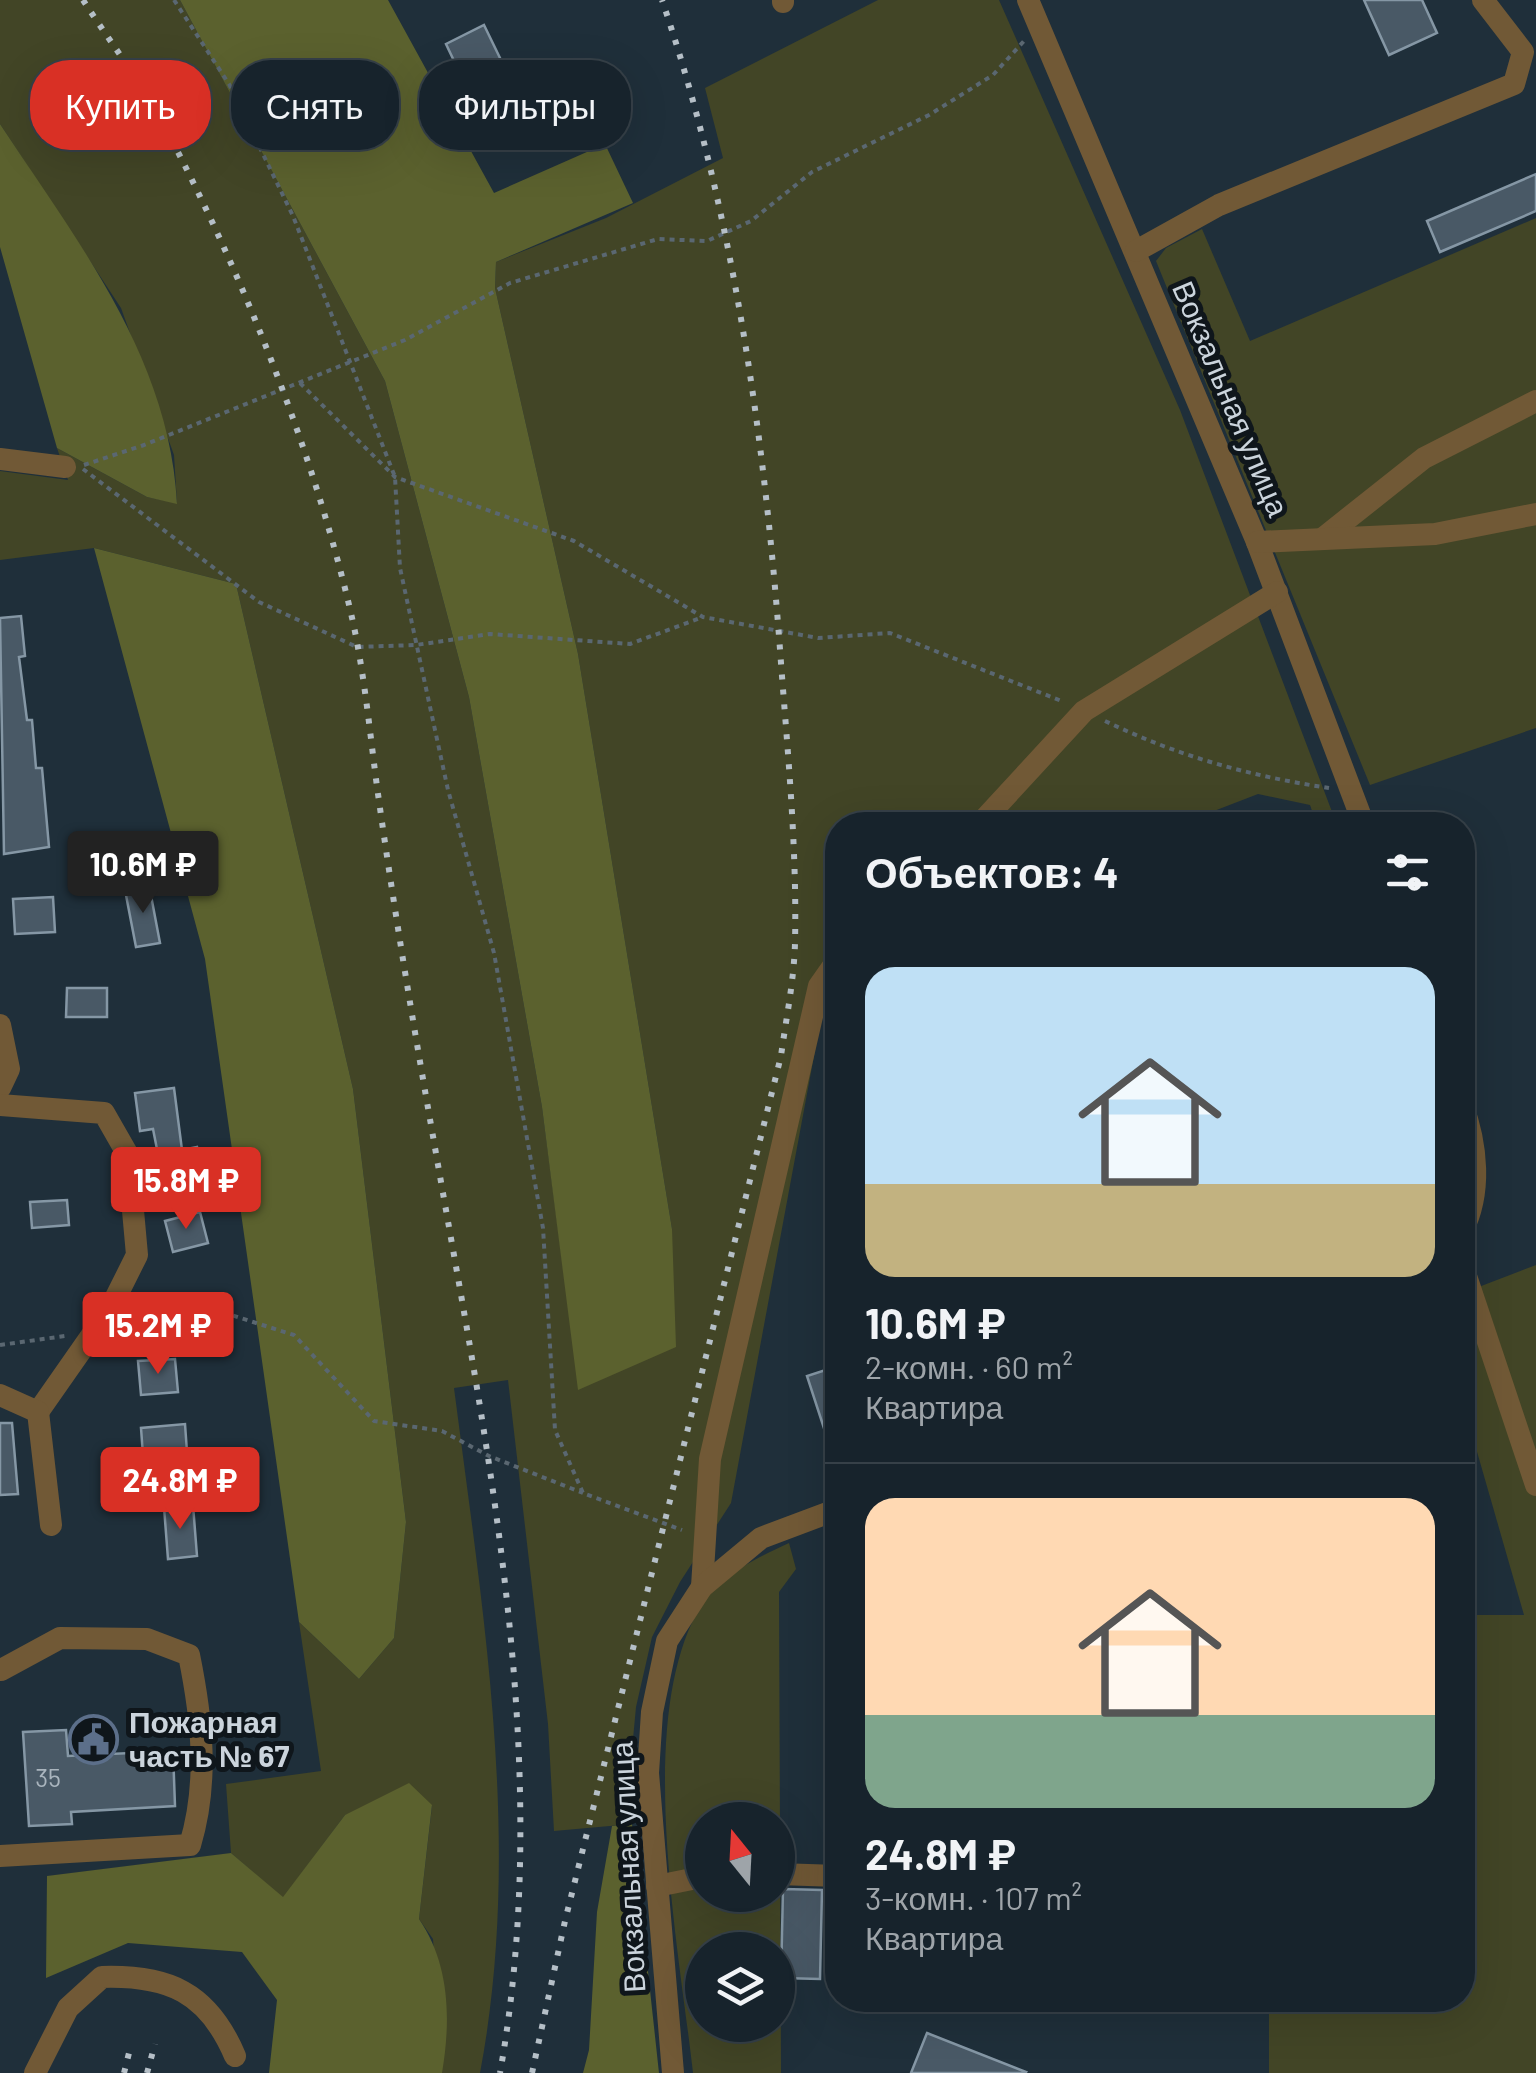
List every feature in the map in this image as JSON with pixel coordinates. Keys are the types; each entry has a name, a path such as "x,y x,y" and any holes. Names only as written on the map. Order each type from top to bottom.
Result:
{"street":[{"name":"Вокзальная улица","path":"1028,0 1257,542 1359,812"},
{"path":"1136,251 1220,205 1514,84 1523,52 1483,0"},
{"path":"1322,540 1424,458 1536,402"},
{"path":"0,459 65,468"},
{"path":"1257,542 1435,534 1536,514"},
{"path":"991,812 1084,712 1277,592"},
{"path":"702,1587 714,1440 818,986 825,977"},
{"path":"0,1026 8,1069 0,1088"},
{"path":"0,1104 104,1113 128,1155 137,1255 94,1331 38,1412 51,1526"},
{"path":"1475,1303 1536,1485"},
{"path":"0,1395 38,1412"},
{"name":"Вокзальная улица","path":"672,2073 648,1773 652,1712 668,1641 702,1587 761,1538 825,1515"},
{"path":"0,1856 190,1845 201,1808 201,1714 189,1655 146,1639 60,1638 1,1670"},
{"path":"795,1875 825,1876"},
{"path":"658,1886 685,1880"},
{"path":"35,2073 68,2008 102,1978 144,1976 189,1992 223,2027 235,2056"}],"path":[{"path":"174,0 229,84 294,216 395,477 400,568 448,790 494,953 543,1228 556,1430 583,1493"},
{"path":"703,617 630,644 490,634 357,647 260,602 80,466 405,340 510,283 658,240 706,241 751,221 812,172 929,115 993,75 1039,25"},
{"path":"300,383 395,477 574,541 703,617 818,638 890,633 1013,678 1156,746 1249,776 1352,792"},
{"path":"0,1345 231,1314 294,1336 374,1421 442,1431 489,1456 705,1539"}],"green space":[{"path":"0,0 180,0 231,95 231,150 261,150 385,381 469,697 542,1107 579,1389 672,1229 578,654 495,288 496,262 606,218 723,158 705,88 878,0 999,0 1180,410 1332,812 1312,812 1310,805 1258,794 1211,812 825,812 825,1011 731,1503 680,1582 652,1637 636,1707 630,1771 632,1824 554,1831 548,1724 508,1380 454,1388 486,1644 498,1816 492,1988 480,2073 442,2073 433,1939 419,1919 432,1806 345,1815 283,1898 231,1853 226,1784 321,1771 299,1622 359,1679 394,1638 406,1522 353,1089 236,584 94,548 0,560 0,471 68,480 57,448 147,497 177,503 174,455 121,308 0,124"},
{"path":"180,0 388,0 421,60 419,150 470,150 494,193 591,150 608,150 633,203 496,262 495,288 578,654 672,1229 676,1347 578,1390 542,1107 469,697 385,381 261,150 399,150 399,60 231,60 231,95"},
{"path":"0,124 88,257 138,350 171,451 177,504 147,497 57,448 0,247"},
{"path":"1536,218 1536,728 1370,785 1156,261 1166,248 1202,229 1250,341"},
{"path":"94,548 236,584 353,1089 406,1522 394,1638 359,1679 299,1622 205,959"},
{"path":"1536,1265 1536,2073 1269,2073 1269,2012 1475,2012 1475,1615 1524,1615 1475,1445 1475,1288"},
{"path":"789,1543 796,1569 779,1592 780,1802 685,1802 685,1912 780,1912 780,1932 685,1932 685,2006 666,1832 665,1768 670,1706 681,1651 702,1604 730,1576"},
{"path":"409,1783 432,1805 419,1919 437,1955 446,1993 442,2073 269,2073 277,2000 242,1952 128,1943 46,1978 47,1876 231,1853 283,1897 345,1815"},
{"path":"632,1824 659,2073 583,2073 589,2050 597,1912 612,1826"},
{"path":"689,2042 781,2042 781,2073 693,2073"}],"building":[{"path":"1364,0 1422,0 1437,33 1389,55"},
{"path":"484,25 501,60 454,60 446,44"},
{"path":"1536,174 1536,211 1440,252 1427,221"},
{"path":"21,616 25,656 19,657 27,720 32,720 36,768 42,768 49,847 4,854 0,618"},
{"path":"149,885 160,943 136,947 125,890"},
{"path":"53,897 55,932 15,934 13,899"},
{"path":"67,988 107,988 107,1017 66,1017"},
{"path":"174,1088 182,1150 197,1147 204,1183 165,1190 153,1129 140,1131 135,1093"},
{"path":"67,1200 69,1225 32,1228 30,1202"},
{"path":"200,1212 208,1243 173,1252 165,1221"},
{"path":"175,1359 178,1392 141,1395 138,1361"},
{"path":"825,1370 825,1431 807,1376"},
{"path":"0,1423 12,1423 18,1494 0,1495"},
{"path":"185,1424 188,1466 144,1469 141,1428"},
{"path":"193,1505 197,1556 168,1559 164,1507"},
{"path":"66,1730 68,1756 173,1751 175,1806 71,1812 72,1824 29,1826 23,1732"},
{"path":"795,1889 822,1890 820,1979 795,1978 795,1932 782,1932 782,1912 795,1912"},
{"path":"927,2033 1026,2072 911,2073"}],"railway":[{"path":"83,0 165,127 247,301 316,486 355,633 405,972 493,1489 508,1606 520,1840 515,1957 500,2073"},
{"path":"532,2073 565,1921 781,1056 794,957 795,873 789,768 755,411 743,327 709,162 662,0"},
{"path":"147,2073 155,2044"},
{"path":"124,2073 131,2045"}],"place":[{"name":"Пожарная часть № 67","path":"94,1740"}]}
